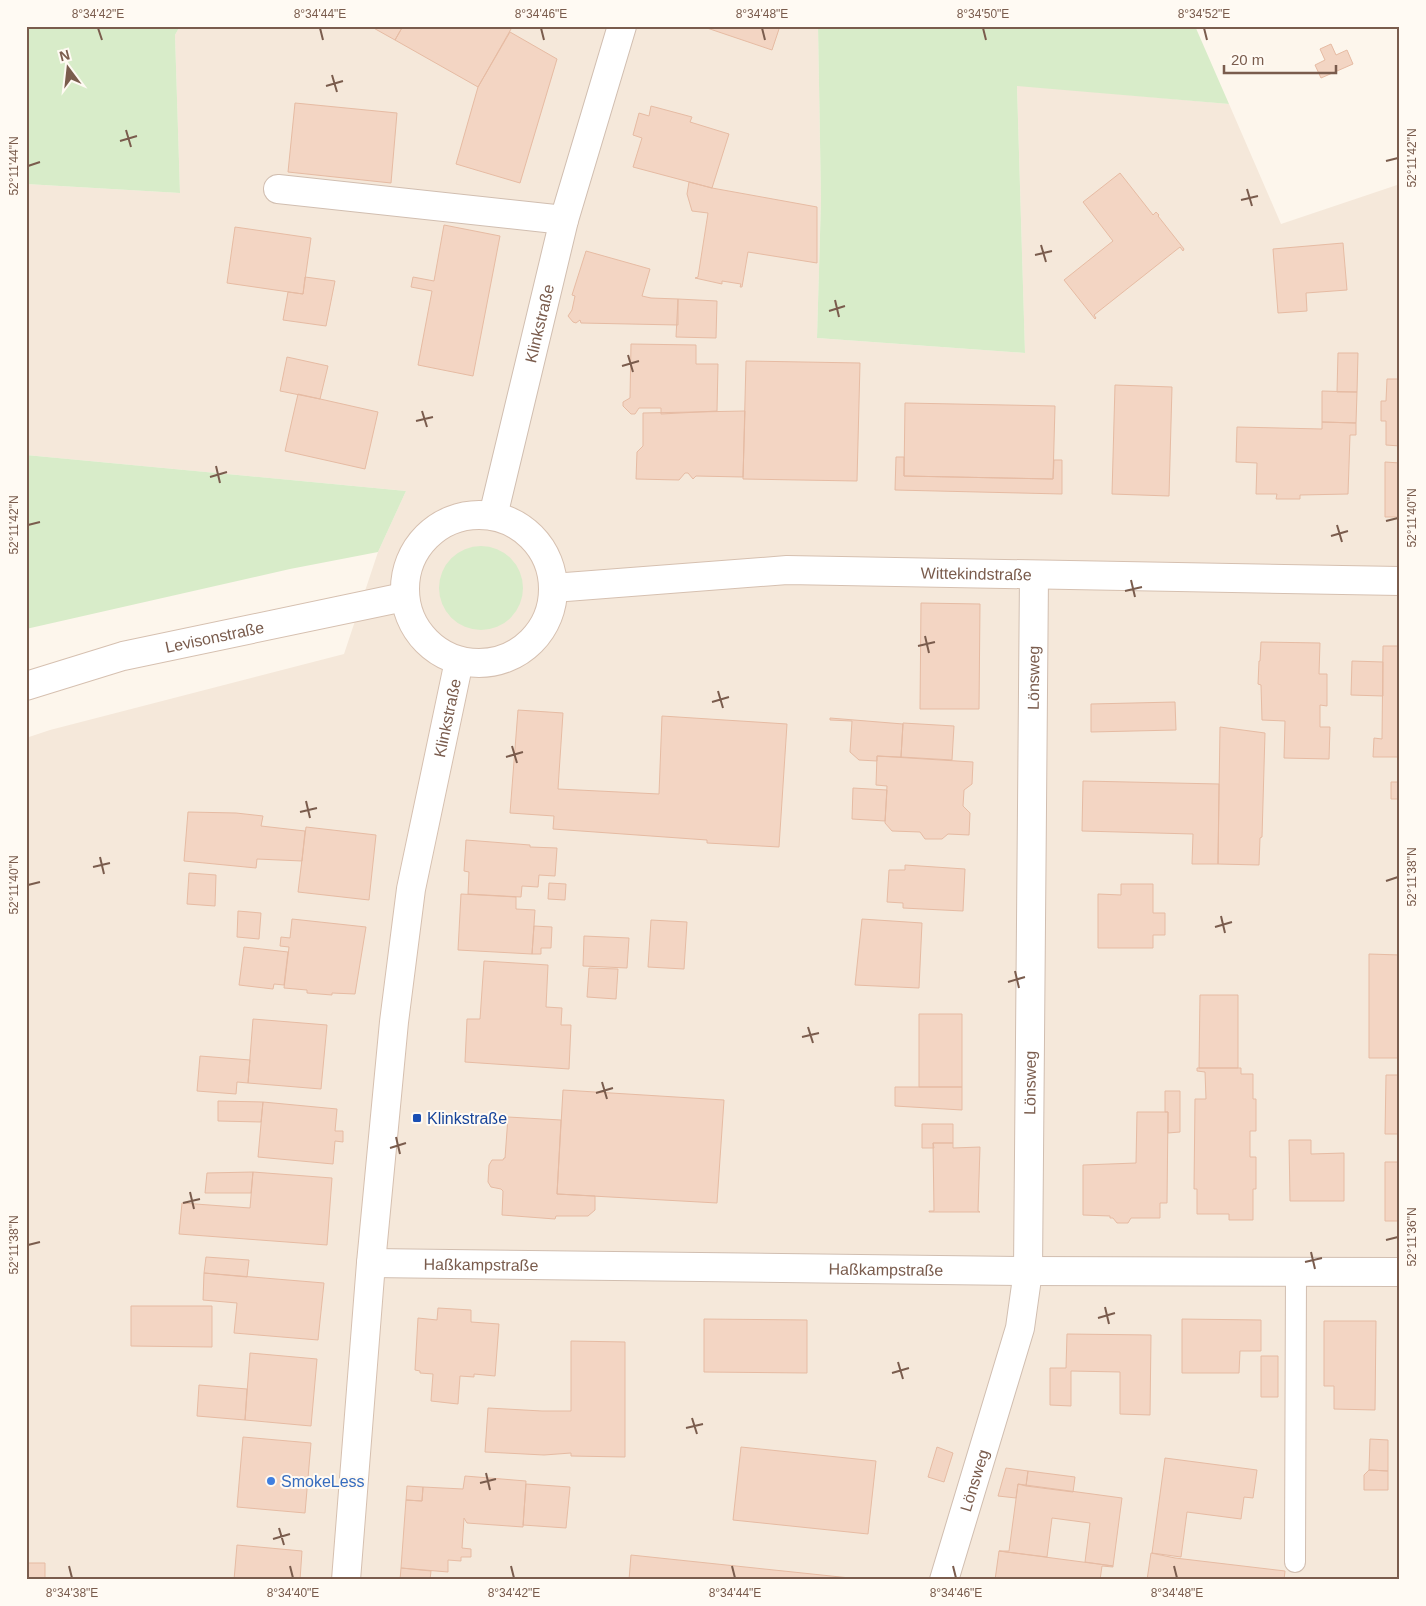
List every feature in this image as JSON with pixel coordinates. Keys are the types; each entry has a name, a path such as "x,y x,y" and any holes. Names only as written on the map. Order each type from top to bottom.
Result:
{"street":[{"name":"Klinkstraße","path":"493,516 564,220 622,26"},
{"path":"278,189 564,220"},
{"path":"470,515 493,516 516,524 536,541 549,563 553,588 550,611 540,631 524,648 504,659 482,664 460,661 439,652 422,638 410,619 404,597 405,574 413,552 428,534 447,521 470,515"},
{"name":"Wittekindstraße","path":"553,588 787,570 1400,581"},
{"name":"Lönsweg","path":"944,1580 1020,1328 1028,1271 1034,575"},
{"name":"Levisonstraße","path":"26,686 123,656 404,597"},
{"name":"Klinkstraße","path":"346,1580 371,1264 394,1022 411,889 460,661"},
{"name":"Haßkampstraße","path":"371,1264 1028,1271 1400,1272"}],"lane":[{"path":"1295,1562 1296,1272"}],"shaded area":[{"path":"180,26 818,26 821,200 817,338 1025,353 1017,85 1229,104 1281,224 1400,184 1400,1580 26,1580 26,738 50,730 344,654 378,552 406,491 26,455 26,184 180,193 175,35"}],"green space":[{"path":"26,26 180,26 175,35 180,193 26,184"},
{"path":"818,26 1195,26 1229,104 1017,86 1025,353 817,338 821,200"},
{"path":"26,455 406,491 378,552 290,569 26,629"},
{"path":"481,546 497,549 511,558 520,572 523,588 520,604 511,618 497,627 481,630 465,627 451,618 442,604 439,588 442,572 451,558 465,549"}],"building":[{"path":"370,26 403,26 395,40"},
{"path":"403,26 506,26 511,29 478,87 395,40"},
{"path":"701,26 780,26 772,50"},
{"path":"510,32 557,59 520,183 456,164 478,87"},
{"path":"1331,44 1336,55 1347,50 1353,64 1321,78 1315,65 1325,60 1320,49"},
{"path":"295,103 397,113 391,183 288,172"},
{"path":"651,106 692,117 690,122 729,134 712,188 633,167 642,138 633,135 639,113 649,116"},
{"path":"1120,173 1153,215 1156,212 1159,215 1184,249 1183,251 1180,247 1094,315 1095,319 1064,280 1113,241 1083,202"},
{"path":"689,182 817,207 817,263 748,252 742,287 740,287 741,284 722,281 722,284 695,278 698,277 708,213 692,211 687,194"},
{"path":"444,225 500,236 473,376 418,365 432,291 411,287 413,277 434,281"},
{"path":"235,227 311,238 303,294 227,283"},
{"path":"1343,243 1347,290 1306,293 1307,311 1278,313 1273,249"},
{"path":"586,251 650,269 642,296 678,299 678,325 581,323 580,320 576,323 573,322 568,316 572,310 575,296 572,295"},
{"path":"305,277 335,281 326,326 283,320 288,292 303,294"},
{"path":"678,299 717,301 716,338 676,337"},
{"path":"631,344 696,345 696,364 718,364 717,411 661,414 661,408 639,408 635,414 631,414 623,406 623,402 630,398"},
{"path":"1338,353 1358,353 1357,392 1337,392"},
{"path":"287,357 328,366 320,399 280,391"},
{"path":"746,361 860,363 857,481 743,479"},
{"path":"1387,379 1400,379 1400,446 1386,445 1386,421 1381,421 1381,401 1386,401"},
{"path":"1115,385 1172,387 1169,496 1112,494"},
{"path":"1322,391 1357,392 1356,423 1322,422"},
{"path":"298,394 378,412 365,469 285,451"},
{"path":"905,403 1055,406 1053,479 904,476"},
{"path":"745,411 743,477 696,476 693,479 688,473 685,473 679,480 636,479 637,452 643,446 643,413"},
{"path":"1322,422 1356,423 1356,435 1350,435 1348,494 1300,495 1300,499 1276,499 1277,494 1256,494 1257,463 1236,462 1237,427 1322,429"},
{"path":"1398,446 1400,446 1400,463 1398,463"},
{"path":"896,457 904,457 904,476 1053,479 1054,460 1062,460 1062,494 895,490"},
{"path":"1385,462 1400,463 1400,517 1385,517"},
{"path":"921,603 980,604 979,709 920,709"},
{"path":"1261,642 1320,643 1319,674 1327,674 1327,706 1320,705 1320,727 1330,727 1329,759 1284,758 1285,721 1262,720 1261,685 1258,684"},
{"path":"1383,646 1400,646 1400,757 1373,757 1374,738 1382,739"},
{"path":"1352,661 1383,662 1383,696 1351,695"},
{"path":"1175,702 1176,730 1091,732 1091,704"},
{"path":"518,710 563,713 558,789 659,794 662,716 787,724 779,847 707,843 707,840 553,829 554,816 510,813"},
{"path":"830,718 903,724 901,757 877,756 877,761 859,760 850,752 852,721 830,720"},
{"path":"903,723 954,726 952,760 901,757"},
{"path":"1220,727 1265,733 1262,837 1260,838 1259,865 1218,864"},
{"path":"877,756 973,762 972,784 964,790 963,806 970,813 969,835 948,834 942,839 925,839 920,832 892,831 885,823 887,786 876,785"},
{"path":"1083,781 1219,784 1218,864 1192,864 1193,834 1082,831"},
{"path":"1391,782 1400,782 1400,799 1391,799"},
{"path":"853,788 887,790 885,821 852,819"},
{"path":"188,812 236,813 263,816 261,826 305,831 302,861 257,859 256,868 184,861"},
{"path":"306,827 376,835 369,900 298,892"},
{"path":"466,840 557,848 555,876 539,875 538,887 522,886 521,897 468,894 469,872 464,871"},
{"path":"905,865 965,869 963,911 903,908 903,903 887,902 889,870 905,870"},
{"path":"189,873 216,875 215,906 187,904"},
{"path":"549,883 566,884 565,900 548,899"},
{"path":"1121,884 1153,884 1153,913 1165,913 1165,935 1153,935 1153,948 1098,948 1098,894 1121,895"},
{"path":"461,894 516,897 516,909 535,910 532,954 458,950"},
{"path":"238,911 261,913 259,939 237,937"},
{"path":"292,919 366,927 355,994 307,993 307,990 284,988 289,947 280,946 281,937 290,938"},
{"path":"862,919 922,923 919,988 855,985"},
{"path":"651,920 687,922 684,969 648,967"},
{"path":"534,926 552,927 551,948 541,948 541,954 532,954"},
{"path":"584,936 629,938 627,968 583,966"},
{"path":"244,947 288,952 284,985 274,984 273,989 239,985"},
{"path":"1369,954 1400,955 1400,1058 1369,1058"},
{"path":"484,961 548,965 546,1007 562,1008 561,1025 571,1025 569,1069 465,1062 467,1019 480,1019"},
{"path":"589,968 618,969 616,999 587,997"},
{"path":"1200,995 1238,995 1238,1068 1199,1068"},
{"path":"919,1014 962,1014 962,1087 919,1087"},
{"path":"253,1019 327,1025 321,1089 248,1083"},
{"path":"200,1056 250,1060 248,1083 237,1082 236,1094 197,1091"},
{"path":"1197,1068 1241,1068 1241,1074 1253,1074 1253,1099 1256,1099 1256,1131 1250,1131 1250,1157 1256,1157 1256,1189 1253,1189 1253,1220 1229,1220 1229,1214 1197,1214 1197,1189 1194,1189 1195,1099 1206,1099 1205,1072 1197,1071"},
{"path":"1386,1075 1400,1075 1400,1134 1385,1134"},
{"path":"895,1087 962,1087 962,1110 895,1106"},
{"path":"563,1090 724,1100 717,1203 557,1194"},
{"path":"1165,1091 1180,1091 1180,1132 1168,1133"},
{"path":"218,1101 263,1102 261,1122 218,1121"},
{"path":"263,1102 337,1109 335,1131 343,1131 343,1142 335,1141 333,1164 258,1157"},
{"path":"1137,1112 1168,1112 1167,1203 1160,1203 1160,1218 1131,1218 1128,1223 1117,1223 1110,1216 1083,1215 1083,1165 1136,1163"},
{"path":"508,1117 561,1120 557,1194 595,1196 595,1210 588,1216 556,1216 555,1219 502,1215 503,1191 491,1187 488,1182 489,1165 492,1160 503,1160 505,1158"},
{"path":"922,1124 953,1124 953,1143 933,1143 934,1148 922,1148"},
{"path":"1289,1140 1311,1140 1311,1154 1344,1153 1344,1201 1290,1201"},
{"path":"933,1143 953,1143 953,1148 980,1147 978,1211 980,1212 929,1212 934,1211"},
{"path":"1385,1162 1400,1162 1400,1221 1385,1221"},
{"path":"253,1172 251,1193 205,1193 207,1173"},
{"path":"253,1172 332,1178 327,1245 179,1234 182,1203 250,1208"},
{"path":"206,1257 249,1260 247,1277 204,1273"},
{"path":"204,1273 324,1283 318,1340 234,1333 237,1303 203,1300"},
{"path":"131,1306 212,1306 212,1347 131,1346"},
{"path":"438,1308 471,1310 471,1322 499,1324 495,1376 474,1374 474,1377 460,1376 458,1404 431,1401 433,1374 420,1373 420,1371 415,1370 418,1318 437,1320"},
{"path":"704,1319 807,1320 807,1373 704,1372"},
{"path":"1182,1319 1261,1320 1261,1351 1240,1351 1239,1373 1182,1373"},
{"path":"1324,1321 1376,1321 1375,1410 1334,1409 1334,1386 1324,1386"},
{"path":"1067,1334 1151,1335 1150,1415 1120,1414 1120,1372 1071,1371 1071,1406 1050,1405 1050,1368 1066,1368"},
{"path":"571,1341 625,1342 625,1457 571,1456 571,1453 544,1455 485,1452 488,1408 571,1411"},
{"path":"250,1353 317,1359 311,1426 245,1420"},
{"path":"1261,1356 1278,1356 1278,1397 1261,1397"},
{"path":"199,1385 247,1389 245,1420 197,1416"},
{"path":"243,1437 311,1443 305,1513 237,1507"},
{"path":"1370,1439 1388,1440 1388,1471 1369,1470"},
{"path":"741,1447 876,1461 868,1534 733,1520"},
{"path":"937,1447 953,1453 944,1482 928,1477"},
{"path":"1165,1458 1257,1470 1253,1498 1244,1497 1241,1519 1187,1512 1181,1557 1152,1553"},
{"path":"1006,1468 1028,1471 1026,1486 1018,1484 1016,1498 998,1496"},
{"path":"1369,1470 1388,1471 1388,1490 1364,1490 1364,1475"},
{"path":"1028,1471 1075,1477 1073,1492 1026,1486"},
{"path":"465,1476 526,1481 523,1527 467,1523 464,1518 462,1548 471,1549 471,1557 461,1557 461,1561 448,1560 448,1572 401,1568 406,1500 422,1501 423,1487 463,1489"},
{"path":"526,1484 570,1487 566,1528 523,1525"},
{"path":"1018,1484 1122,1498 1113,1566 1085,1562 1090,1523 1052,1518 1047,1557 999,1551 1009,1551"},
{"path":"407,1486 423,1487 422,1501 406,1500"},
{"path":"237,1545 302,1551 300,1580 234,1580"},
{"path":"999,1551 1113,1567 1102,1566 1100,1580 995,1580"},
{"path":"1151,1553 1175,1558 1285,1571 1284,1580 1147,1580"},
{"path":"631,1555 869,1580 629,1580"},
{"path":"26,1563 45,1563 45,1580 26,1580"},
{"path":"401,1568 431,1571 430,1580 400,1580"}],"place":[{"name":"Klinkstraße","path":"417,1118"},
{"name":"SmokeLess","path":"271,1481"}]}
